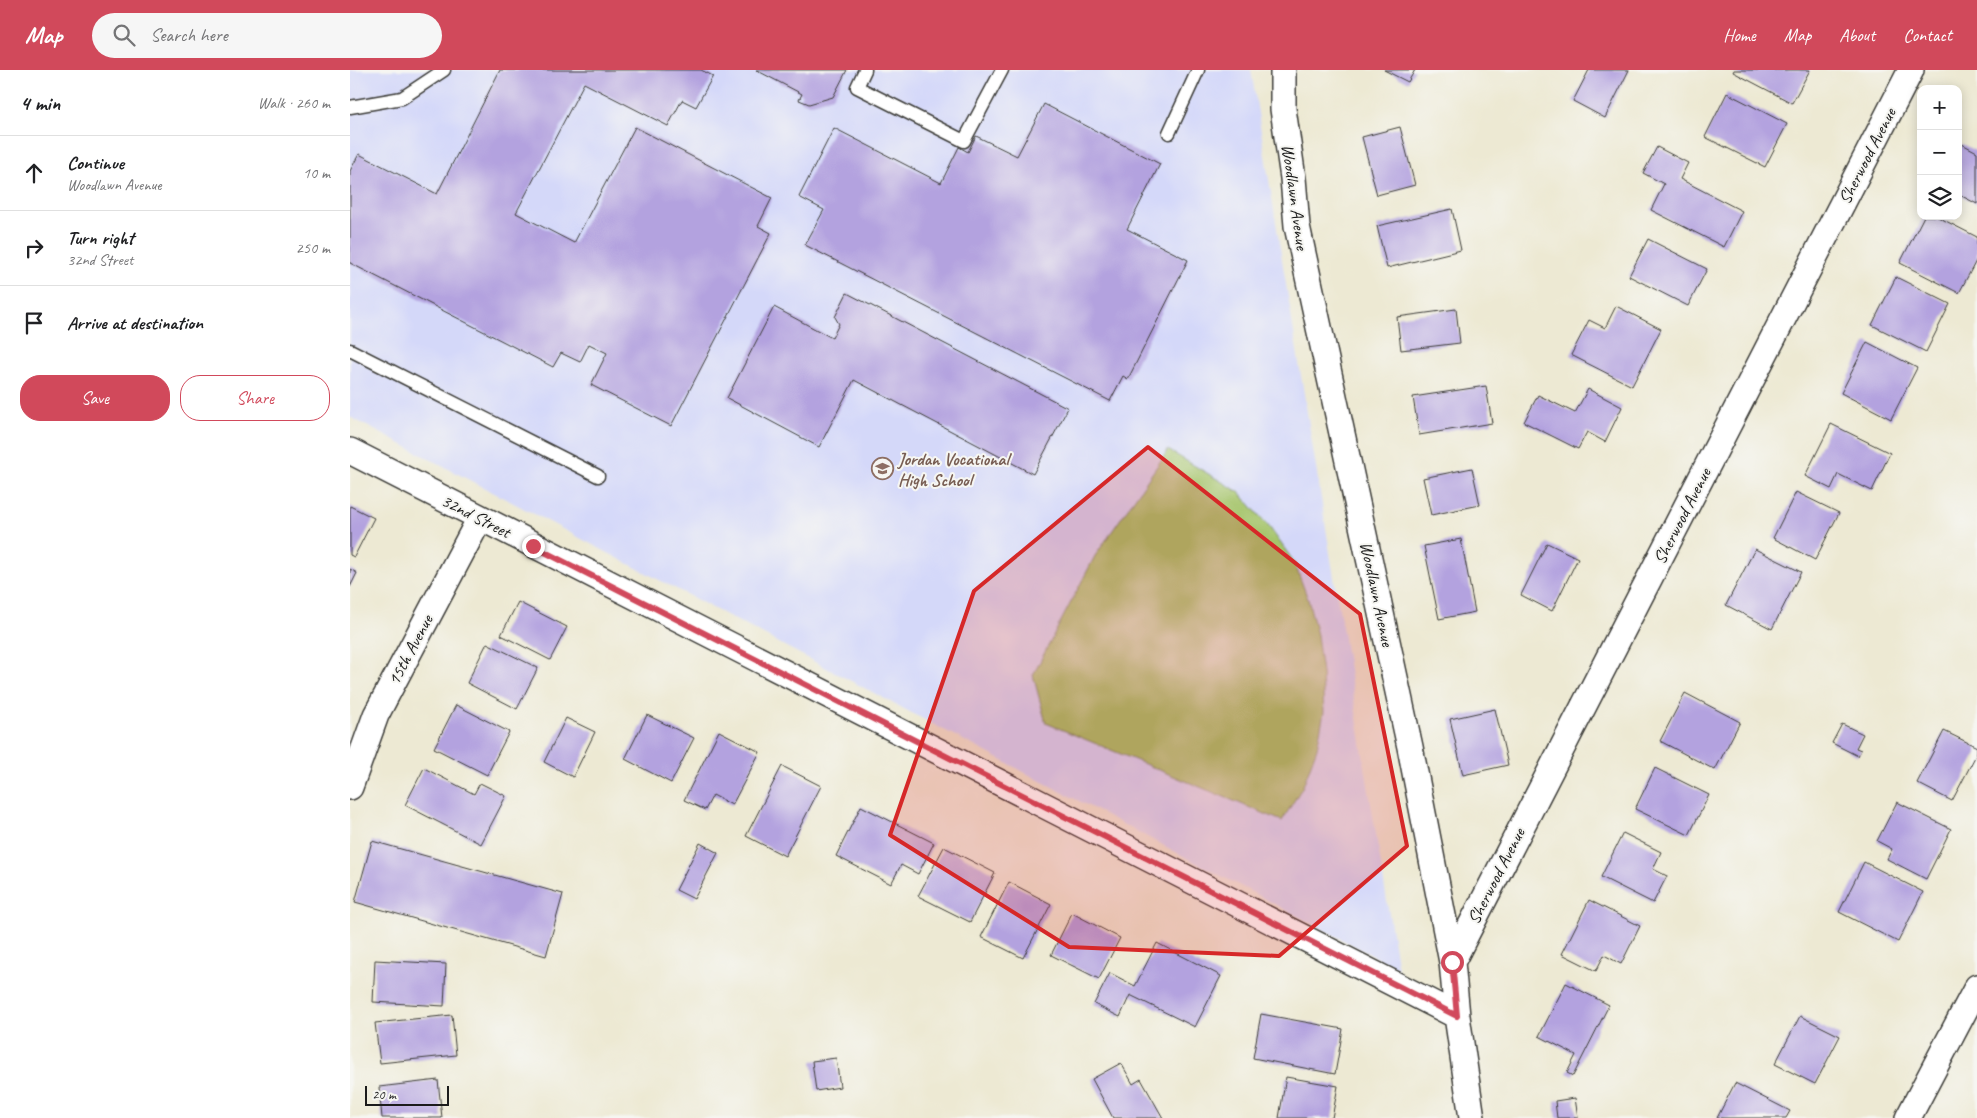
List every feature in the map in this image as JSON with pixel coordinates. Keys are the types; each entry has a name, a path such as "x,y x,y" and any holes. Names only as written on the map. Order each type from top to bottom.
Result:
{"street":[{"name":"Woodlawn Avenue","path":"1283,70 1283,109 1293,178 1297,226 1408,737 1452,962 1457,1016 1472,1118"},
{"name":"Sherwood Avenue","path":"1452,962 1912,70"},
{"name":"32nd Street","path":"350,451 1457,1016"},
{"name":"15th Avenue","path":"350,787 376,715 480,518"},
{"path":"1908,1118 1977,987"}],"lane":[{"path":"350,107 402,98 444,70"},
{"path":"865,70 857,87 964,141 1002,70"},
{"path":"1169,133 1198,70"},
{"path":"350,350 598,476"}],"highlighted area":[{"path":"1148,447 1360,614 1407,846 1279,956 1069,947 890,835 974,591"}],"shaded area":[{"name":"Jordan Vocational High School","path":"350,70 1251,70 1398,969 350,417"}],"green space":[{"path":"1168,450 1239,492 1270,528 1294,562 1308,599 1317,635 1322,673 1324,712 1317,748 1303,786 1282,821 1046,723 1033,675 1095,556"}],"building":[{"path":"500,70 701,70 713,76 696,107 682,100 668,126 584,83 516,213 574,243 635,127 772,198 758,226 771,233 671,426 591,385 607,353 589,344 580,362 561,353 553,367 350,263 350,171 359,154 437,194"},
{"path":"756,70 847,70 833,97 809,104 799,100 802,94"},
{"path":"1384,70 1415,70 1408,82"},
{"path":"1589,70 1629,70 1605,118 1573,101"},
{"path":"1734,70 1810,70 1792,103 1733,72"},
{"path":"1727,93 1787,124 1765,167 1705,137"},
{"path":"1044,104 1160,164 1127,229 1188,260 1128,379 1123,376 1110,401 805,245 824,210 799,197 834,128 941,183 959,147 968,152 976,136 1017,156"},
{"path":"1400,127 1415,185 1377,195 1362,137"},
{"path":"1962,144 1977,152 1977,204 1962,196"},
{"path":"1657,147 1688,163 1680,179 1742,211 1724,247 1651,210 1664,184 1643,173"},
{"path":"1452,209 1461,250 1387,268 1377,226"},
{"path":"1922,220 1944,220 1977,237 1977,259 1959,293 1900,263"},
{"path":"1648,239 1707,269 1688,306 1629,276"},
{"path":"1896,277 1950,304 1926,352 1872,325"},
{"path":"847,293 1068,408 1033,474 854,380 819,447 727,398 774,307 832,338 839,324 835,317"},
{"path":"1616,306 1661,329 1632,386 1571,355 1589,320 1605,328"},
{"path":"1456,309 1460,343 1401,350 1397,317"},
{"path":"1867,342 1917,368 1891,419 1841,393"},
{"path":"1486,386 1492,423 1419,435 1413,397"},
{"path":"1588,389 1622,407 1605,442 1587,432 1578,449 1524,422 1538,395 1575,413"},
{"path":"1831,424 1890,453 1872,491 1838,474 1831,489 1805,476"},
{"path":"1472,468 1480,505 1431,515 1423,478"},
{"path":"1796,492 1839,513 1815,560 1773,538"},
{"path":"350,506 374,518 354,557 350,555"},
{"path":"1461,539 1475,612 1439,619 1424,546"},
{"path":"1547,543 1578,558 1552,611 1521,595"},
{"path":"1755,549 1801,572 1772,629 1726,605"},
{"path":"350,569 357,573 350,587"},
{"path":"518,602 567,627 550,660 501,635"},
{"path":"487,643 538,668 517,709 467,683"},
{"path":"1685,693 1740,722 1715,770 1660,741"},
{"path":"456,705 509,732 487,775 434,748"},
{"path":"1495,709 1508,765 1463,775 1450,719"},
{"path":"647,715 694,738 671,783 625,759"},
{"path":"566,718 595,732 573,777 544,762"},
{"path":"1842,724 1863,734 1856,748 1861,750 1858,756 1832,743"},
{"path":"719,731 760,752 732,805 713,795 705,810 684,800"},
{"path":"1944,731 1977,747 1977,753 1952,801 1917,783"},
{"path":"782,766 821,786 785,856 746,836"},
{"path":"424,768 474,794 480,783 506,796 481,844 405,805"},
{"path":"1655,768 1709,795 1689,835 1635,809"},
{"path":"1897,802 1951,829 1926,879 1887,859 1892,849 1877,841"},
{"path":"861,806 934,843 918,874 901,865 891,884 836,856"},
{"path":"1623,833 1661,852 1653,869 1667,876 1653,903 1601,877"},
{"path":"372,841 563,894 546,956 355,902"},
{"path":"700,843 718,853 694,899 676,890"},
{"path":"944,847 995,873 970,922 918,896"},
{"path":"1864,862 1923,892 1898,942 1839,912"},
{"path":"1009,882 1051,904 1023,958 981,937"},
{"path":"1589,900 1640,926 1621,964 1604,955 1596,971 1562,954"},
{"path":"1072,913 1120,938 1099,979 1051,955"},
{"path":"1157,943 1221,976 1195,1027 1130,995 1120,1017 1094,1004 1110,973 1135,986"},
{"path":"375,960 446,964 444,1006 373,1002"},
{"path":"1566,983 1609,1005 1573,1076 1567,1073 1576,1055 1539,1036"},
{"path":"1261,1014 1343,1029 1335,1074 1253,1058"},
{"path":"452,1015 456,1055 380,1063 375,1023"},
{"path":"1800,1016 1840,1036 1815,1084 1775,1064"},
{"path":"836,1058 840,1087 816,1091 812,1061"},
{"path":"1121,1063 1133,1084 1141,1079 1163,1118 1113,1118 1092,1079"},
{"path":"1286,1077 1338,1086 1332,1118 1279,1118"},
{"path":"438,1080 442,1118 382,1118 379,1087"},
{"path":"1735,1083 1790,1111 1786,1118 1717,1118"},
{"path":"1575,1098 1578,1118 1557,1118 1555,1101"}],"place":[{"name":"Jordan Vocational High School","path":"882,469"}],"route":[{"path":"533,546 1457,1016 1452,962"}]}
